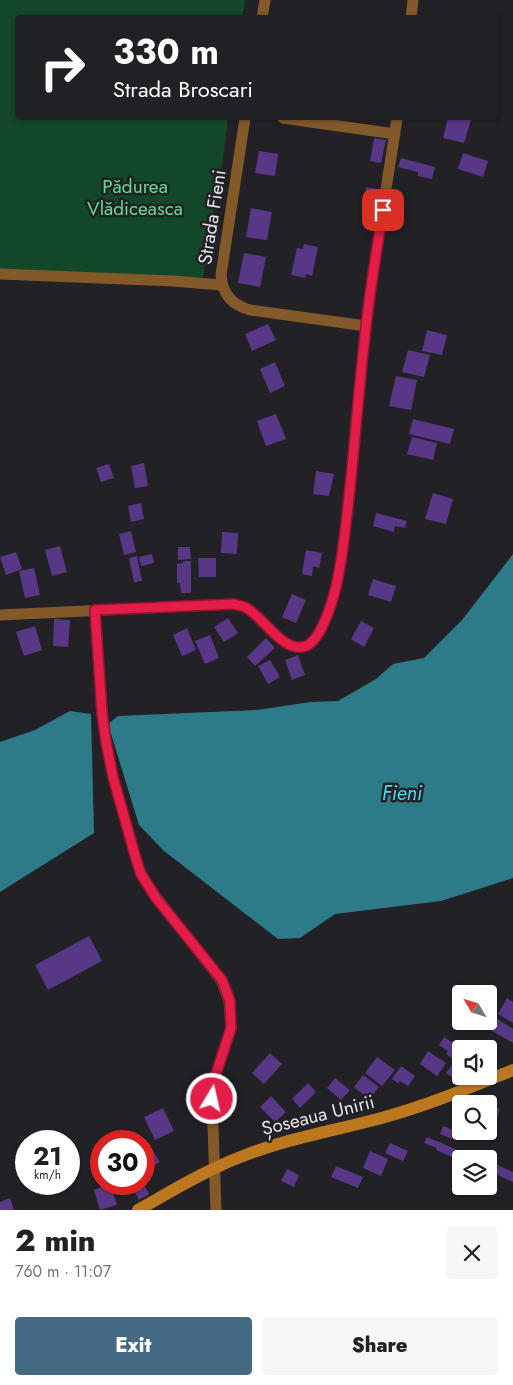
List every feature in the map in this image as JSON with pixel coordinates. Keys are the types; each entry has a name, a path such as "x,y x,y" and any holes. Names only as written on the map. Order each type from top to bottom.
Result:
{"main road":[{"name":"Șoseaua Unirii","path":"138,1210 215,1168 264,1148 420,1107 513,1070"}],"street":[{"path":"262,15 265,0"},
{"path":"412,15 414,0"},
{"name":"Strada Fieni","path":"245,120 221,275 221,285 224,293 241,308 366,326"},
{"path":"297,120 395,134"},
{"path":"0,615 234,604 244,607 254,614 289,645 296,648 313,643 328,612 337,580 347,518 366,326 397,120"},
{"path":"0,274 128,278 221,285"},
{"path":"95,610 102,713 106,742 113,777 141,874 156,898 222,980 230,1001 231,1028 214,1080 212,1099 216,1210"}],"green space":[{"name":"Pădurea Vlădiceasca","path":"0,0 245,0 242,15 15,15 15,120 228,120 203,278 0,272"}],"water":[{"name":"Fieni","path":"513,554 513,878 441,901 335,914 300,938 278,939 164,851 139,825 108,724 118,716 257,710 311,702 338,701 376,679 393,664 424,658 462,620"},
{"path":"70,711 91,714 94,833 0,892 0,742 35,730"}],"building":[{"path":"448,120 471,120 464,143 443,138"},
{"path":"374,138 386,140 381,163 370,161"},
{"path":"259,151 278,154 275,176 255,173"},
{"path":"463,153 488,161 483,177 458,169"},
{"path":"401,158 435,167 432,179 418,176 418,172 398,167"},
{"path":"366,187 378,189 374,213 362,210"},
{"path":"251,208 272,212 267,240 246,237"},
{"path":"304,244 318,247 312,276 306,274 305,278 291,275 297,248 303,249"},
{"path":"244,253 266,257 260,287 238,283"},
{"path":"268,324 276,340 252,351 245,334"},
{"path":"427,330 447,335 442,355 422,351"},
{"path":"408,350 430,355 424,377 402,372"},
{"path":"275,362 285,386 270,393 260,369"},
{"path":"396,376 417,380 411,410 389,406"},
{"path":"276,414 286,439 266,446 257,421"},
{"path":"413,419 454,429 450,444 409,434"},
{"path":"412,437 437,443 433,460 407,454"},
{"path":"144,463 148,486 135,488 131,466"},
{"path":"109,464 114,478 101,482 96,468"},
{"path":"316,471 334,474 329,496 313,494"},
{"path":"433,493 453,499 446,524 425,519"},
{"path":"141,503 144,519 131,522 128,506"},
{"path":"376,513 407,521 405,528 395,526 394,532 373,526"},
{"path":"131,531 136,552 124,555 119,534"},
{"path":"222,532 238,533 237,554 221,553"},
{"path":"60,546 67,572 52,576 45,550"},
{"path":"178,547 190,547 191,559 178,560"},
{"path":"306,550 322,553 319,568 313,566 312,576 302,574"},
{"path":"16,552 22,569 6,575 0,557"},
{"path":"152,554 154,563 141,566 139,557"},
{"path":"137,556 142,581 134,582 129,558"},
{"path":"198,558 216,558 216,577 199,577"},
{"path":"183,561 191,561 191,593 181,593 180,583 177,583 177,564 183,563"},
{"path":"34,568 40,595 25,598 19,571"},
{"path":"373,579 396,586 391,602 368,595"},
{"path":"292,594 306,600 296,623 282,617"},
{"path":"228,618 238,633 224,642 214,627"},
{"path":"54,619 70,620 68,647 53,646"},
{"path":"361,621 374,628 364,647 351,639"},
{"path":"35,626 42,650 24,656 16,632"},
{"path":"187,628 196,650 182,656 173,635"},
{"path":"210,635 219,658 205,664 195,641"},
{"path":"266,638 275,648 255,666 247,657"},
{"path":"298,655 305,675 292,680 285,660"},
{"path":"270,660 280,677 268,684 258,666"},
{"path":"89,936 102,961 48,990 35,965"},
{"path":"507,998 513,1002 513,1023 498,1014"},
{"path":"498,1019 513,1029 513,1043 491,1030 498,1030"},
{"path":"444,1037 452,1042 452,1058 446,1054 448,1051 439,1045"},
{"path":"428,1051 446,1063 437,1076 420,1064"},
{"path":"270,1053 282,1064 264,1084 252,1073"},
{"path":"377,1057 395,1070 382,1086 365,1073"},
{"path":"401,1066 415,1076 408,1086 392,1079"},
{"path":"451,1066 452,1067 452,1077 446,1073"},
{"path":"363,1075 379,1087 369,1099 354,1087"},
{"path":"335,1078 350,1090 341,1100 327,1088"},
{"path":"308,1083 316,1092 300,1108 292,1099"},
{"path":"271,1096 286,1112 275,1122 260,1107"},
{"path":"163,1108 174,1131 155,1140 155,1130 150,1130 144,1117"},
{"path":"443,1126 452,1129 452,1139 440,1134"},
{"path":"427,1137 457,1150 452,1150 452,1157 424,1143"},
{"path":"390,1143 408,1151 403,1161 385,1153"},
{"path":"370,1151 388,1159 381,1176 363,1168"},
{"path":"155,1154 160,1162 155,1165"},
{"path":"497,1165 513,1172 513,1182 497,1175"},
{"path":"336,1166 363,1177 358,1188 331,1177"},
{"path":"287,1169 299,1175 294,1187 281,1181"},
{"path":"96,1195 114,1195 117,1205 100,1210"},
{"path":"136,1195 147,1195 139,1200"},
{"path":"10,1198 14,1210 0,1210 0,1202"}],"route":[{"path":"212,1099 214,1080 231,1028 230,1001 222,980 215,970 156,898 141,874 113,777 106,742 102,713 95,610 234,604 244,607 254,614 289,645 296,648 313,643 319,634 336,588 347,518 366,326 383,210"}]}
